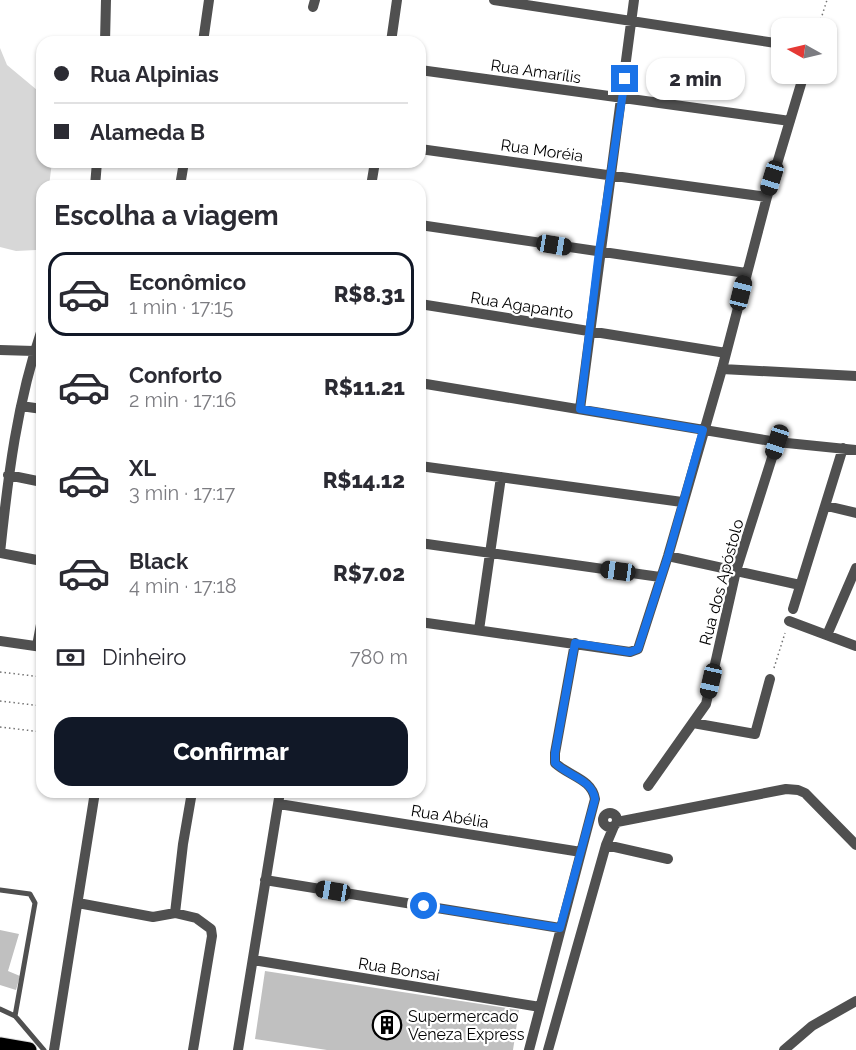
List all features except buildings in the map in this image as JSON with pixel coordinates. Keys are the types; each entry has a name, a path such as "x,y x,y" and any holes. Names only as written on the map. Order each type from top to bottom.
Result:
{"main road":[{"path":"0,1045 29,1050"}],"street":[{"path":"105,36 106,0"},
{"path":"204,36 209,0"},
{"path":"392,36 397,0"},
{"path":"494,0 771,42"},
{"path":"580,409 599,251 634,0"},
{"name":"Rua Amarílis","path":"426,71 790,121"},
{"path":"426,623 630,652 638,649 668,556 722,369 767,197 801,84"},
{"name":"Rua Moréia","path":"426,150 767,197"},
{"path":"426,226 746,273"},
{"name":"Rua Agapanto","path":"426,305 726,353"},
{"path":"36,346 21,405 8,475 0,553 36,560"},
{"path":"0,350 34,351"},
{"path":"722,369 856,376"},
{"path":"426,384 777,442 856,450"},
{"path":"21,405 36,408"},
{"name":"Rua dos Apóstolo","path":"648,786 706,704 736,571 777,442"},
{"path":"793,609 843,448"},
{"path":"426,467 682,502"},
{"path":"8,475 36,481"},
{"path":"479,630 501,477"},
{"path":"826,506 856,513"},
{"path":"426,544 660,577"},
{"path":"668,556 800,585"},
{"path":"827,635 856,570"},
{"path":"789,621 856,646"},
{"path":"0,641 36,646"},
{"path":"529,1050 593,809 594,792 588,784 562,770 555,763 575,643"},
{"path":"693,723 755,734 770,679"},
{"path":"548,1050 606,845 615,824 786,789 798,790 813,800 856,845"},
{"path":"54,1050 94,798"},
{"path":"175,913 191,798"},
{"path":"238,1050 280,798"},
{"name":"Rua Abélia","path":"279,804 581,852"},
{"path":"606,845 668,859"},
{"path":"265,880 560,928"},
{"path":"78,903 153,917 175,913 201,920 211,929 212,936 193,1050"},
{"name":"Rua Bonsai","path":"253,960 540,1007"},
{"path":"784,1050 812,1026 856,1001"}],"lane":[{"path":"0,890 30,894 35,903 15,1016"},
{"path":"0,1009 15,1016 44,1050"}],"path":[{"path":"821,18 827,0"},
{"path":"770,679 789,621"},
{"path":"0,672 36,676"},
{"path":"0,701 36,705"},
{"path":"0,727 36,731"}],"shaded area":[{"path":"0,48 7,65 36,89 36,168 51,168 50,180 36,180 36,250 16,251 0,247"}],"place":[{"name":"Supermercado Veneza Express","path":"387,1025"}],"route":[{"path":"424,906 560,928 595,799 594,792 588,784 562,770 555,763 575,643 630,652 638,649 668,556 703,430 580,409 599,251 625,79"}]}
